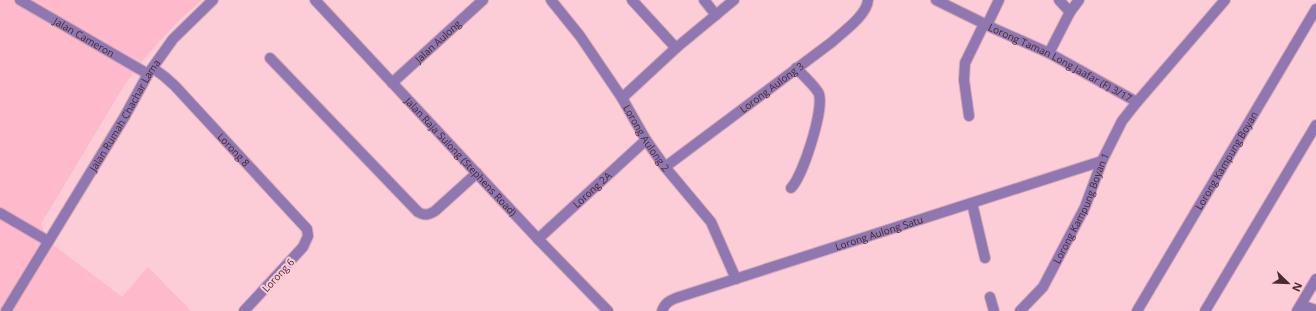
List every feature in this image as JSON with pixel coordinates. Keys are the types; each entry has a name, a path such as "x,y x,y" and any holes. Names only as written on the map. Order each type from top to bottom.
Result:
{"street":[{"name":"Jalan Cameron","path":"20,0 150,71"},
{"name":"Jalan Rumah Chachar Lama","path":"6,311 125,116 150,71 173,39 213,0"},
{"name":"Jalan Raja Sulong (Stephens Road)","path":"315,0 538,239 608,311"},
{"name":"Jalan Aulong","path":"392,82 483,0"},
{"name":"Lorong Aulong 2","path":"551,0 580,36 622,98 646,140 665,167 711,222 736,279"},
{"path":"632,0 676,48"},
{"path":"704,0 716,15"},
{"path":"622,98 676,48 734,0"},
{"name":"Lorong Aulong 3","path":"665,167 850,27 868,4 868,0"},
{"name":"Lorong Taman Long Jaafar (F) 3/17","path":"936,0 1049,53 1137,102"},
{"path":"985,24 999,0"},
{"path":"1059,0 1070,12"},
{"path":"1049,53 1070,12 1079,0"},
{"name":"Lorong Kampung Boyan 1","path":"1020,311 1043,287 1084,207 1102,161 1122,121 1225,0"},
{"name":"Lorong Kampung Boyan","path":"1137,311 1316,10"},
{"name":"Lorong Taman Long Jaafar (F) 3/17","path":"969,116 964,80 965,63 985,24"},
{"path":"270,58 418,212 423,215 435,211 477,173"},
{"path":"791,188 796,183 807,156 820,99 818,92 796,68"},
{"name":"Lorong 8","path":"150,71 164,77 175,86 286,204 307,228 308,236"},
{"path":"1205,311 1316,125"},
{"name":"Lorong 2A","path":"538,239 646,140"},
{"name":"Lorong Aulong Satu","path":"662,311 664,305 668,301 1102,161"},
{"path":"972,203 985,258"},
{"path":"0,213 48,241"},
{"name":"Lorong 6","path":"244,311 303,247 308,236"},
{"path":"1316,279 1299,308 1316,310"},
{"path":"990,297 994,311"}],"shaded area":[{"path":"0,0 202,0 180,19 140,63 125,84 41,224 48,241 122,297 148,267 191,311 0,311"}]}
